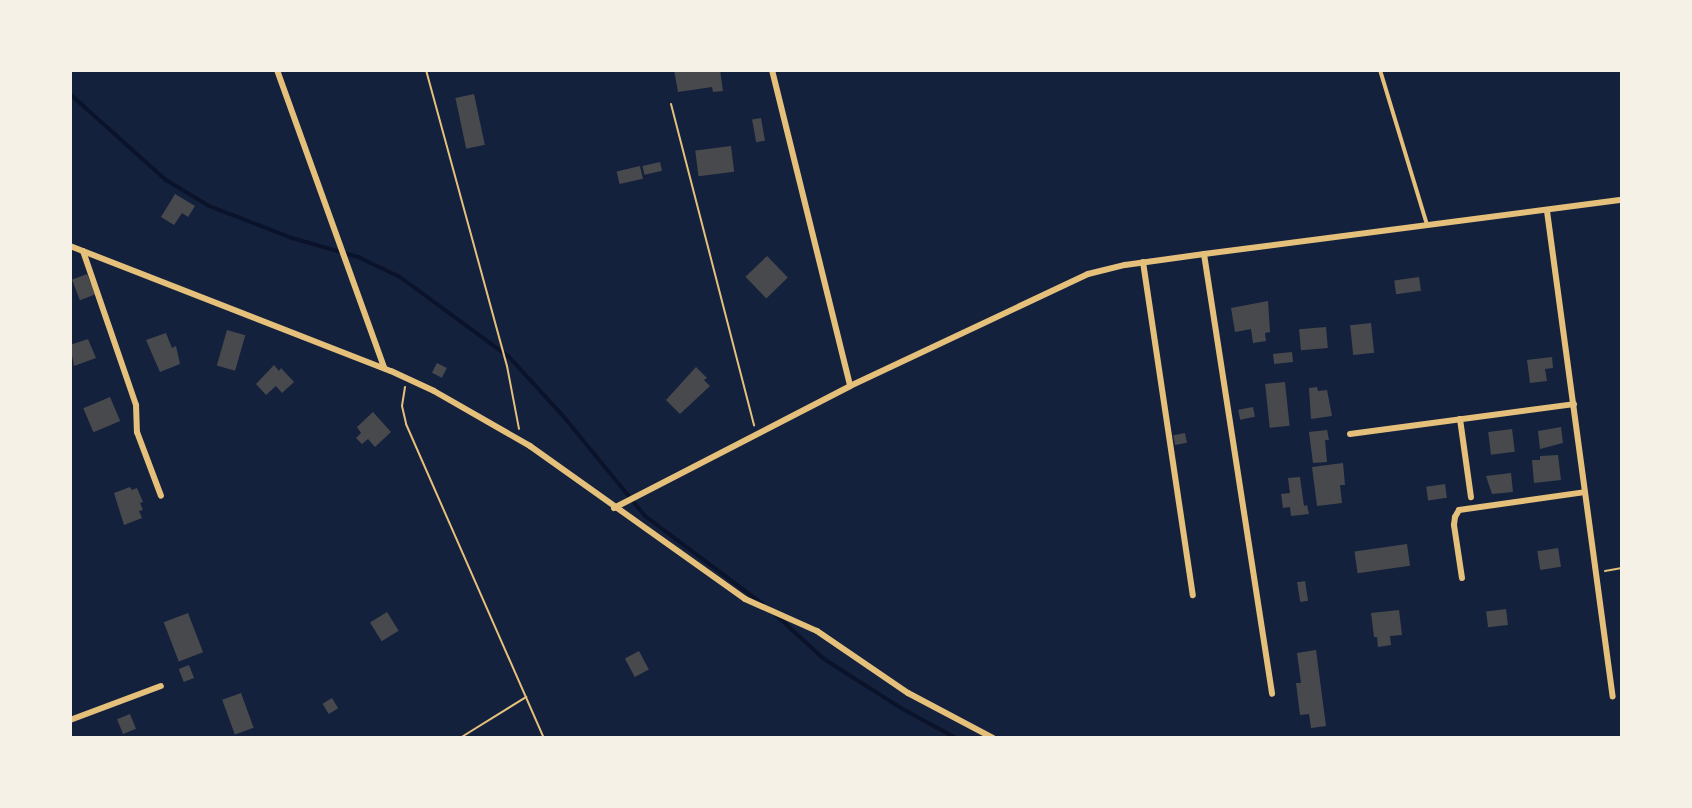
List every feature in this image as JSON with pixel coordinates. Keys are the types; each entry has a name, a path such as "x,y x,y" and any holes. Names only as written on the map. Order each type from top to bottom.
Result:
{"street":[{"path":"277,70 344,262 384,368"},
{"path":"772,70 850,386"},
{"path":"614,508 637,494 850,386 1067,282 1104,269 1622,200"},
{"path":"1547,211 1613,697"},
{"path":"70,246 408,379 521,440 614,508 758,606 829,639 923,702 993,738"},
{"path":"83,251 136,405 137,432 161,496"},
{"path":"1204,254 1272,694"},
{"path":"1143,262 1193,595"},
{"path":"1350,434 1574,404"},
{"path":"1460,419 1471,497"},
{"path":"1462,578 1454,521 1459,510 1585,492"},
{"path":"70,720 162,686"}],"lane":[{"path":"1380,70 1427,226"}],"path":[{"path":"426,70 507,366 521,440"},
{"path":"671,104 756,433"},
{"path":"408,379 402,400 406,424 544,738"},
{"path":"1596,572 1622,568"},
{"path":"460,738 526,697"}],"building":[{"path":"674,70 720,70 723,91 713,92 712,87 678,92"},
{"path":"474,94 485,145 466,149 455,98"},
{"path":"761,118 765,141 756,142 752,120"},
{"path":"731,146 734,172 698,176 695,150"},
{"path":"660,162 662,171 644,175 642,166"},
{"path":"640,166 643,179 620,184 617,171"},
{"path":"175,194 195,206 188,217 182,213 174,225 161,217"},
{"path":"767,256 788,278 766,298 745,277"},
{"path":"87,274 95,295 80,300 72,280"},
{"path":"1419,277 1421,291 1396,294 1394,280"},
{"path":"1268,301 1270,332 1265,333 1266,341 1253,343 1251,329 1235,332 1231,308"},
{"path":"1371,323 1374,353 1353,355 1350,325"},
{"path":"1326,327 1328,348 1301,350 1299,329"},
{"path":"227,330 245,335 235,371 217,366"},
{"path":"166,333 172,348 176,346 180,364 160,372 146,340"},
{"path":"88,339 96,358 74,366 70,345"},
{"path":"1292,352 1293,362 1274,364 1273,354"},
{"path":"1552,357 1553,368 1545,369 1547,381 1530,383 1527,360"},
{"path":"437,363 447,368 442,378 432,373"},
{"path":"274,365 279,371 281,368 294,382 282,393 276,386 266,395 256,384"},
{"path":"696,367 707,378 704,380 710,386 680,414 666,400"},
{"path":"1285,382 1290,426 1270,428 1265,384"},
{"path":"1317,387 1318,391 1327,390 1332,416 1311,419 1309,388"},
{"path":"110,397 120,421 93,432 83,408"},
{"path":"1253,407 1255,417 1240,420 1238,410"},
{"path":"373,412 391,432 375,447 368,439 362,444 356,438 361,433 357,427"},
{"path":"1561,427 1563,443 1540,449 1538,431"},
{"path":"1512,429 1515,452 1491,455 1488,432"},
{"path":"1327,430 1329,440 1325,440 1327,462 1313,463 1309,432"},
{"path":"1185,433 1187,443 1175,445 1173,435"},
{"path":"1558,455 1561,480 1534,483 1532,460 1540,460 1540,456"},
{"path":"1343,463 1345,485 1340,485 1342,503 1317,506 1312,467"},
{"path":"1511,473 1513,492 1492,494 1486,476"},
{"path":"1300,477 1304,506 1307,505 1309,514 1291,516 1290,507 1283,508 1281,494 1290,493 1288,478"},
{"path":"1445,484 1447,498 1428,501 1426,487"},
{"path":"130,487 132,490 137,488 143,502 140,503 143,510 139,511 142,518 124,525 114,493"},
{"path":"1407,544 1410,566 1358,573 1355,551"},
{"path":"1558,548 1561,567 1540,570 1537,551"},
{"path":"1305,581 1308,601 1300,602 1297,582"},
{"path":"1506,609 1508,625 1488,627 1486,611"},
{"path":"1399,610 1402,635 1390,636 1391,645 1378,647 1377,637 1374,637 1371,613"},
{"path":"387,612 399,631 382,641 370,623"},
{"path":"188,613 203,652 179,662 164,622"},
{"path":"1316,650 1326,726 1311,728 1309,714 1300,715 1296,683 1301,683 1297,653"},
{"path":"639,651 649,670 635,677 625,659"},
{"path":"189,665 194,678 184,682 179,669"},
{"path":"241,693 254,728 235,735 222,700"},
{"path":"332,698 338,708 329,714 323,704"},
{"path":"130,714 136,729 123,734 117,719"}],"waterway":[{"path":"70,94 166,180 209,206 292,238 358,257 400,277 509,357 564,417 645,516 768,608"},
{"path":"776,615 824,659 901,708 956,738"}]}
